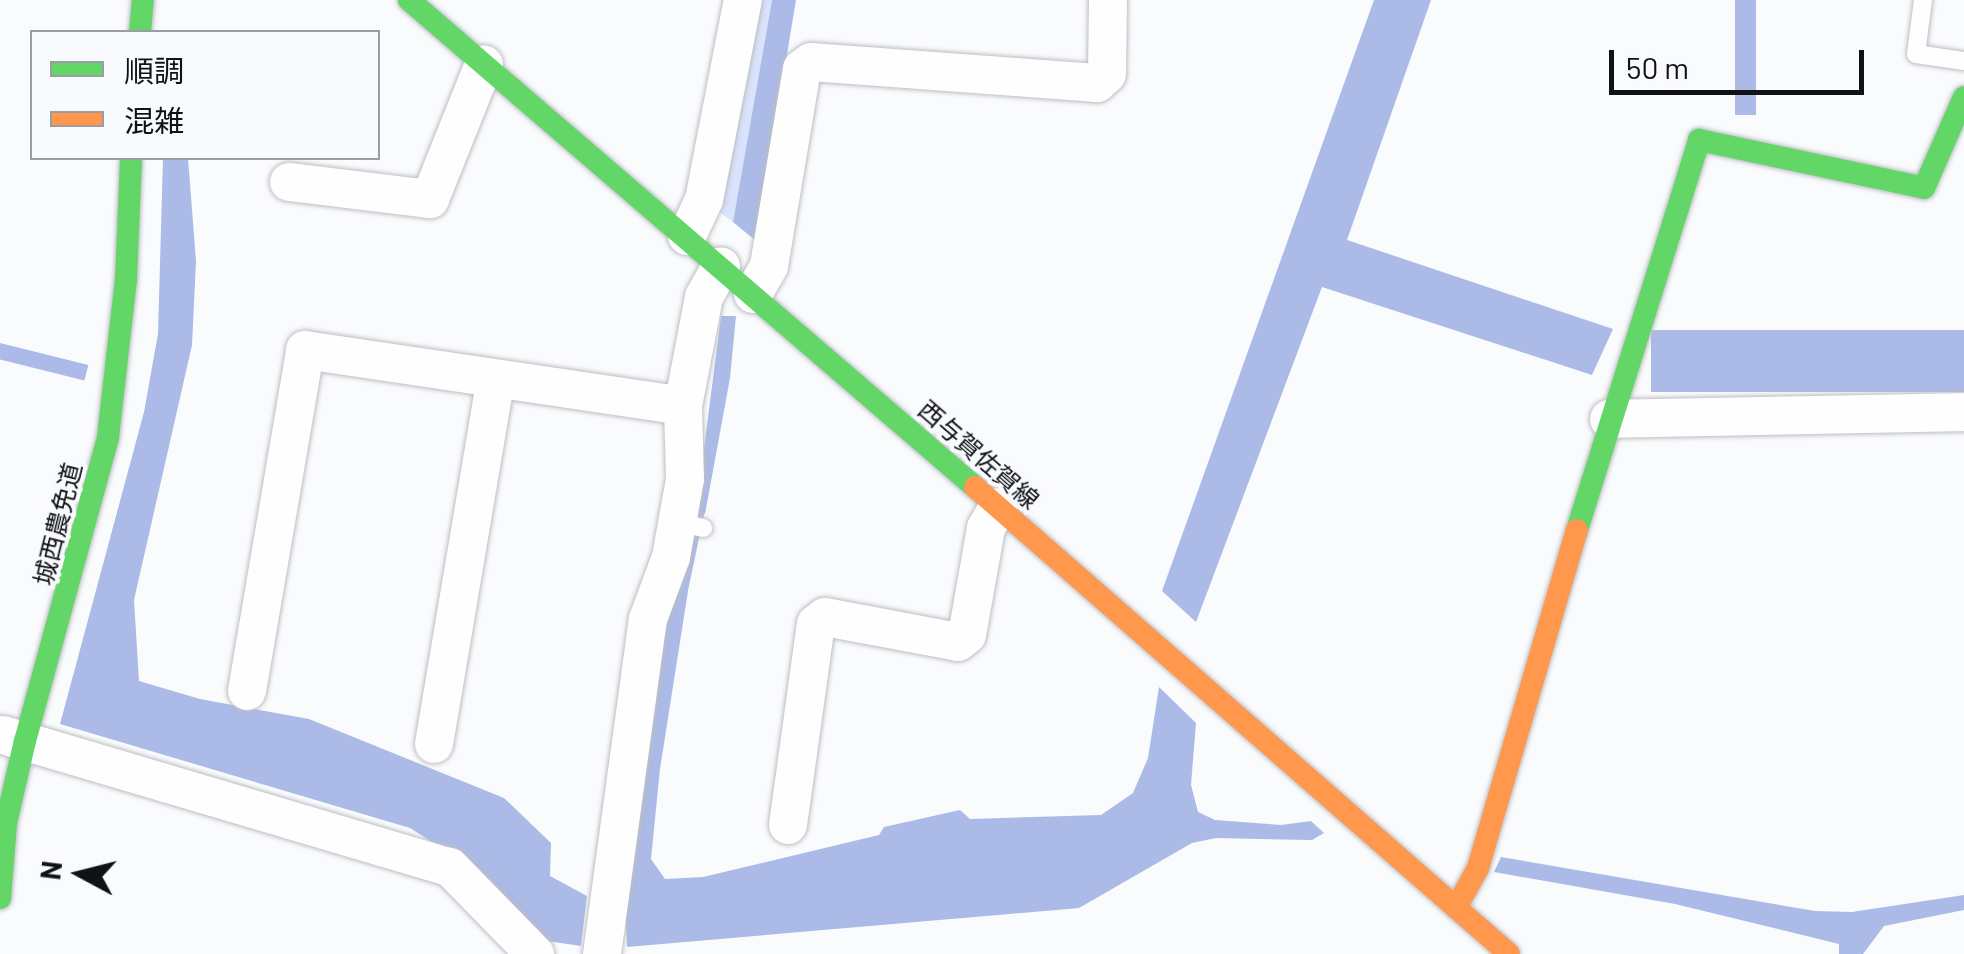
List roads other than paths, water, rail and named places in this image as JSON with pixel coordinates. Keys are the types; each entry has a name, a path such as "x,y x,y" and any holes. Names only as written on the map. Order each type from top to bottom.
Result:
{"street":[{"path":"140,30 144,0"},
{"name":"西与賀佐賀線","path":"409,0 687,236 1509,954"},
{"path":"687,236 704,200 743,0"},
{"path":"753,294 769,266 802,69 812,62 1097,83 1107,74 1108,0"},
{"path":"289,182 430,199 484,64"},
{"path":"1456,908 1478,868 1608,419 1699,140 1924,188 1964,97"},
{"name":"城西農免道","path":"0,898 12,737 74,574 108,437 126,279 131,160"},
{"path":"602,954 648,619 671,557 690,525 684,406 704,297 721,266"},
{"path":"247,691 305,350 684,406"},
{"path":"434,744 496,378"},
{"path":"1608,419 1964,412"},
{"path":"788,825 816,624 824,618 958,642 967,635 986,528 998,507"},
{"path":"12,737 450,867 535,954"}],"lane":[{"path":"1922,0 1916,54 1964,61"}],"water":[{"path":"772,0 796,0 756,241 733,222"},
{"path":"1374,0 1431,0 1347,240 1613,329 1592,375 1322,287 1196,622 1162,591"},
{"path":"1735,0 1756,0 1756,115 1735,115"},
{"path":"163,160 188,160 196,261 192,345 134,600 139,681 200,699 309,719 504,798 551,843 550,876 587,896 581,946 547,941 468,865 410,828 60,724 144,412 158,334"},
{"path":"721,316 736,316 730,378 705,514 696,511"},
{"path":"1651,330 1964,330 1964,392 1651,392"},
{"path":"0,343 88,365 84,381 0,359"},
{"path":"688,591 660,769 651,859 665,879 703,877 879,835 884,827 960,810 970,819 1101,815 1133,793 1148,758 1159,687 1196,723 1191,785 1198,812 1215,820 1281,825 1311,821 1324,833 1312,840 1216,838 1192,843 1079,908 627,947 624,888 666,627 676,593"},
{"path":"1501,857 1815,911 1852,912 1964,895 1964,910 1884,926 1863,954 1839,954 1839,944 1675,904 1494,872"}],"waterway":[{"path":"680,604 701,504"}]}
